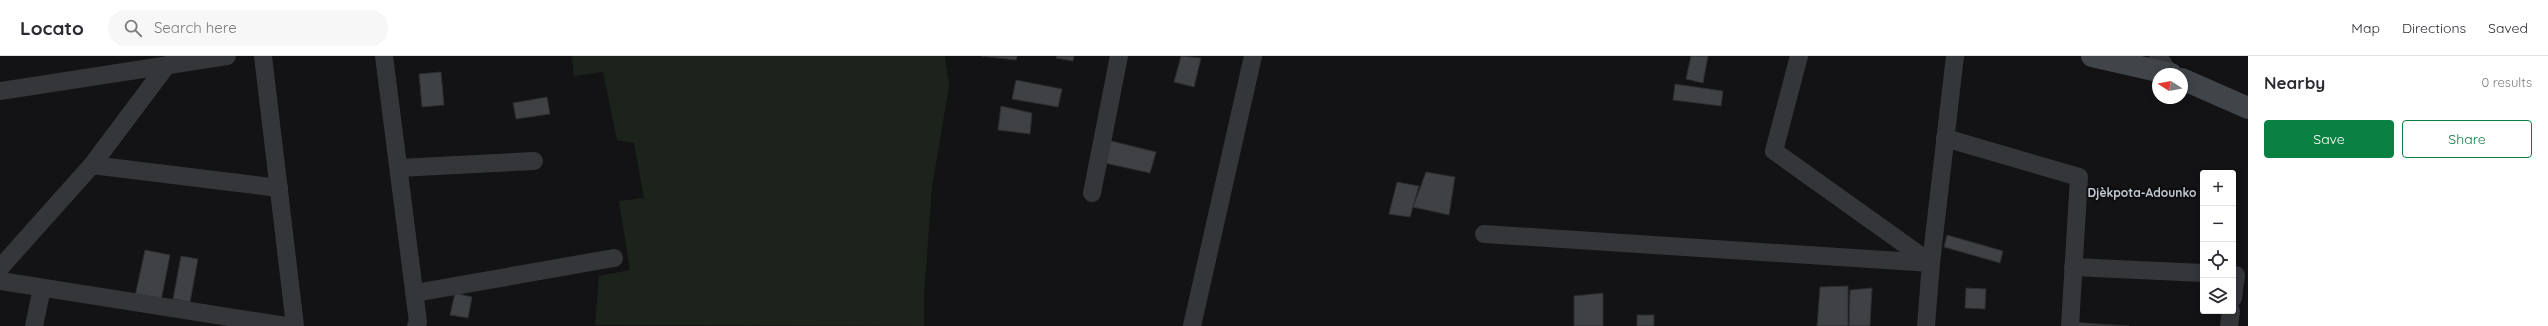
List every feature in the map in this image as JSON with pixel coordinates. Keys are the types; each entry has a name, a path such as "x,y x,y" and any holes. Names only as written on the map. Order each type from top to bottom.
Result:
{"street":[{"path":"0,91 227,56"},
{"path":"263,56 295,326"},
{"path":"384,56 415,293 418,322 416,326"},
{"path":"1092,193 1119,56"},
{"path":"1192,326 1253,56"},
{"path":"1800,56 1774,151 1931,263"},
{"path":"1926,326 1931,263 1955,56"},
{"path":"2092,56 2159,68"},
{"path":"0,268 92,165 167,65"},
{"path":"2188,79 2248,108"},
{"path":"1945,138 2079,177 2070,326"},
{"path":"399,168 534,161"},
{"path":"92,165 279,188"},
{"path":"1484,234 1931,263"},
{"path":"415,293 614,258"},
{"path":"2073,267 2200,273"},
{"path":"0,281 286,326"},
{"path":"34,326 42,288"},
{"path":"2229,326 2231,314"}],"shaded area":[{"path":"572,56 945,56 949,86 932,187 924,296 924,326 595,325 599,276 630,270 619,201 644,198 634,143 617,140 603,72 574,76"}],"building":[{"path":"981,56 1017,56 1016,60"},
{"path":"1057,56 1074,56 1073,61 1056,58"},
{"path":"1181,56 1201,58 1194,87 1174,82"},
{"path":"1691,56 1708,56 1703,83 1686,79"},
{"path":"441,72 444,105 422,107 419,74"},
{"path":"1016,80 1062,89 1058,107 1012,99"},
{"path":"1675,84 1723,91 1721,106 1673,100"},
{"path":"547,97 550,114 516,119 513,103"},
{"path":"1001,106 1032,113 1030,134 998,130"},
{"path":"1095,137 1156,152 1150,173 1091,160"},
{"path":"1426,172 1455,177 1449,215 1413,207"},
{"path":"1397,182 1419,186 1410,217 1389,214"},
{"path":"1947,235 2003,251 2000,263 1944,247"},
{"path":"145,250 170,255 160,306 134,301"},
{"path":"181,256 198,259 190,302 173,299"},
{"path":"1848,286 1848,326 1817,326 1820,287"},
{"path":"1872,288 1870,326 1849,326 1850,290"},
{"path":"1966,288 1986,289 1985,309 1965,308"},
{"path":"455,293 472,297 468,318 450,315"},
{"path":"1603,293 1603,326 1574,326 1574,296"},
{"path":"1637,315 1654,315 1654,326 1637,326"},
{"path":"2068,322 2129,326 2068,326"}],"district":[{"name":"Djèkpota-Adounko","path":"2142,192"}]}
